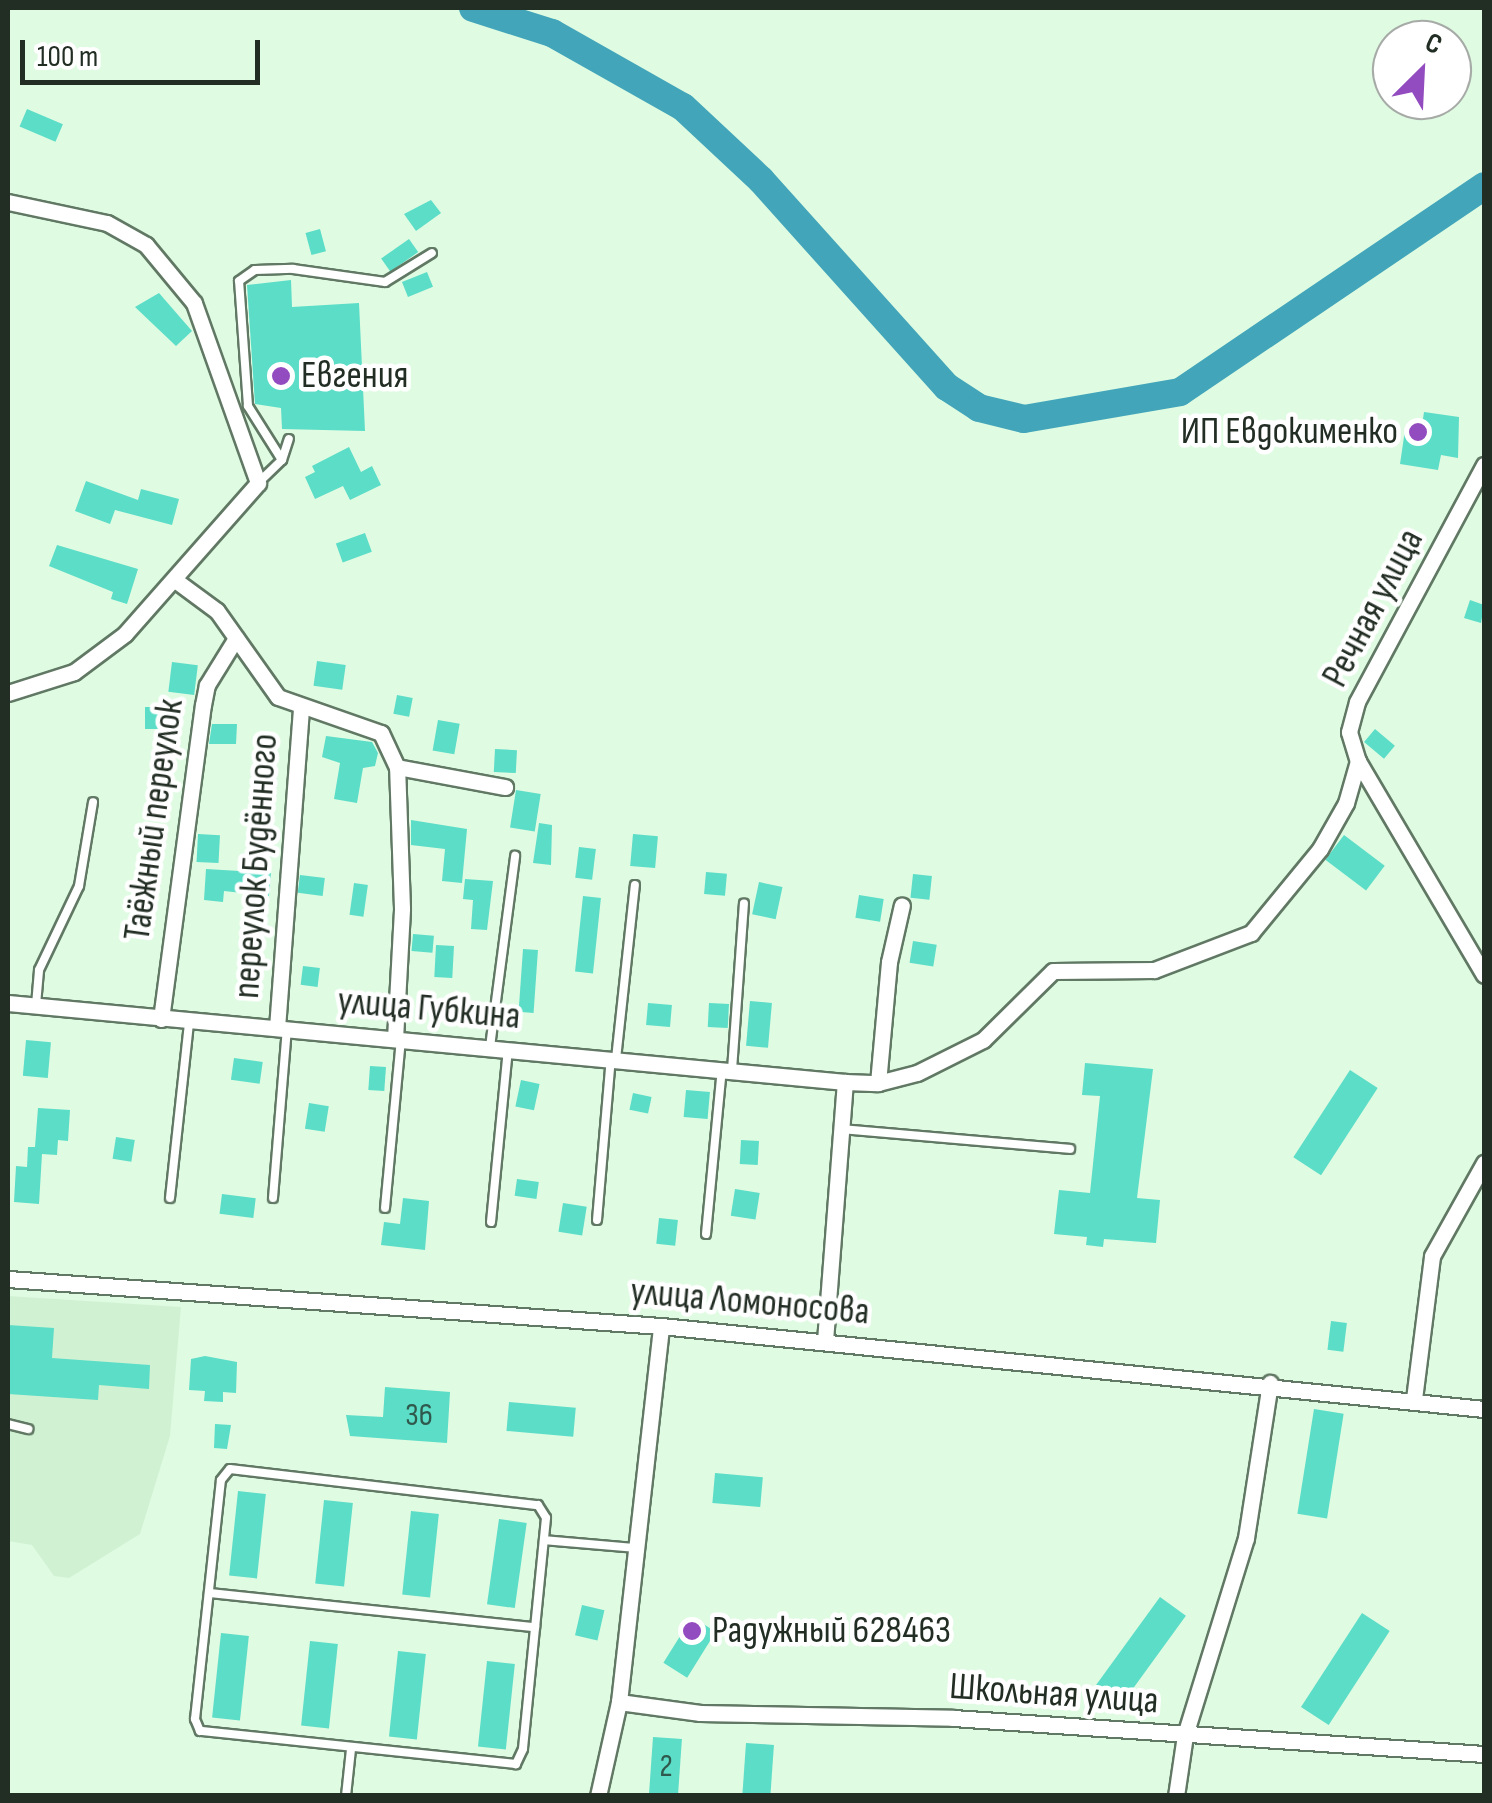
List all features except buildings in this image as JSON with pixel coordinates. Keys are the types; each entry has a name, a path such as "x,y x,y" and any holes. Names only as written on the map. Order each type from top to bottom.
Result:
{"street":[{"path":"8,202 107,223 146,245 194,303 258,483 175,580 98,656 48,683 8,693"},
{"name":"Речная улица","path":"845,1082 878,1083 918,1074 983,1040 1052,971 1154,970 1251,933 1320,849 1346,803 1358,760 1349,732 1357,702 1484,465"},
{"path":"175,580 218,612 263,682 301,708 381,733 397,767 402,908 398,1039"},
{"name":"Таёжный переулок","path":"162,1020 203,705 207,685 236,638"},
{"name":"переулок Будённого","path":"282,1029 301,708"},
{"path":"1358,760 1484,976"},
{"path":"397,767 505,787"},
{"path":"878,1083 889,962 902,905"},
{"name":"улица Губкина","path":"8,1003 845,1082"},
{"path":"826,1341 845,1082"},
{"path":"1414,1398 1432,1256 1484,1164"},
{"name":"улица Ломоносова","path":"8,1278 661,1326 1270,1383 1484,1409"},
{"path":"598,1796 619,1702 661,1326"},
{"path":"1176,1796 1185,1735 1246,1538 1270,1383"},
{"name":"Школьная улица","path":"619,1702 700,1713 953,1718 1484,1754"}],"lane":[{"path":"282,460 248,406 239,281 247,272 293,269 385,282 432,253"},
{"path":"258,483 282,460 289,440"},
{"path":"36,1005 39,970 80,886 93,802"},
{"path":"490,1047 515,856"},
{"path":"597,1220 635,885"},
{"path":"706,1234 744,902"},
{"path":"170,1198 189,1022"},
{"name":"переулок Будённого","path":"272,1198 282,1029"},
{"path":"384,1208 398,1039"},
{"path":"491,1222 508,1048"},
{"path":"842,1129 1070,1149"},
{"path":"8,1424 28,1430"},
{"path":"230,1469 532,1502 546,1518 544,1540 523,1749 516,1764 200,1731 195,1719 221,1480 230,1469"},
{"path":"544,1540 636,1548"},
{"path":"209,1593 535,1627"},
{"path":"346,1796 351,1749"}],"shaded area":[{"path":"8,1296 181,1307 170,1436 140,1534 69,1578 54,1576 32,1545 8,1541"}],"waterway":[{"path":"473,8 552,33 683,107 761,180 947,387 979,408 1024,419 1180,392 1484,186"}],"place":[{"name":"Евгения","path":"281,376"},
{"name":"ИП Евдокименко","path":"1418,432"},
{"name":"Радужный 628463","path":"692,1631"}]}
